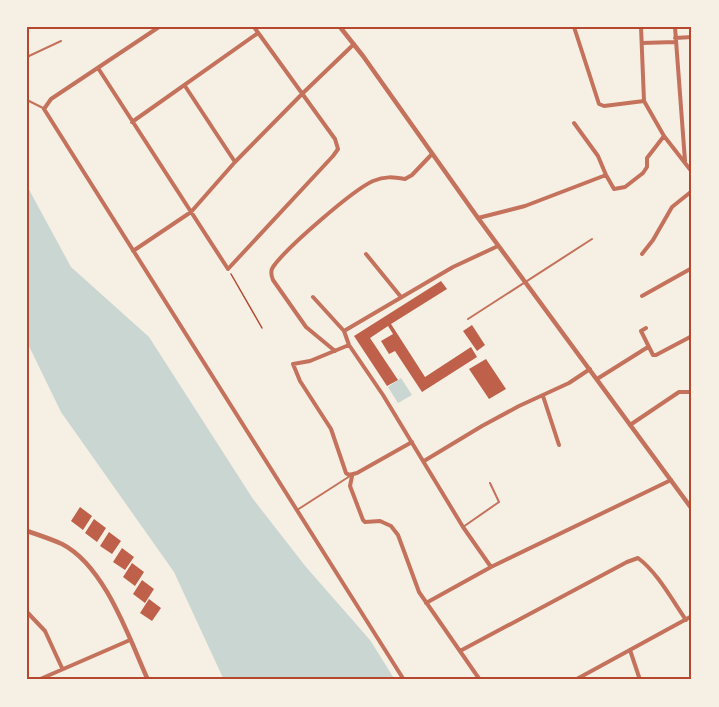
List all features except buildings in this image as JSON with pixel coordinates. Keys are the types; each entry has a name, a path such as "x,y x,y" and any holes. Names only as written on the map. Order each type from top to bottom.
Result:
{"street":[{"path":"159,27 51,99 44,109 404,680"},
{"path":"98,68 228,269 338,149 335,139 254,27"},
{"path":"340,27 692,509"},
{"path":"574,27 599,104 604,106 644,101"},
{"path":"641,27 644,101 664,136 692,172"},
{"path":"675,27 685,162"},
{"path":"132,122 258,33"},
{"path":"642,43 692,37"},
{"path":"133,251 191,212 235,162 354,44"},
{"path":"185,86 235,162"},
{"path":"574,123 598,156 606,175 614,189 617,190 644,173 647,158 664,136"},
{"path":"335,351 306,327 273,280 272,268 296,243 358,189 387,177 396,176 405,179 412,175 432,154"},
{"path":"478,218 525,206 606,175"},
{"path":"642,254 672,207 692,190"},
{"path":"344,331 453,267 498,246"},
{"path":"366,254 401,297"},
{"path":"642,296 692,268"},
{"path":"314,297 344,331 349,345 424,461 463,527 491,567"},
{"path":"646,327 641,331 648,347 656,355 692,336"},
{"path":"349,345 310,361 293,364 300,381 331,429 346,473 353,475 412,442"},
{"path":"597,379 648,347"},
{"path":"424,461 482,426 569,383 590,369"},
{"path":"630,425 677,393 692,392"},
{"path":"543,396 559,445"},
{"path":"353,475 350,486 363,520 365,522 380,521 391,526 398,535 419,592 480,680"},
{"path":"426,603 491,567 671,480"},
{"path":"27,531 64,545 80,557 105,588 148,680"},
{"path":"460,651 638,558 659,581 686,620"},
{"path":"27,612 45,631 62,668"},
{"path":"575,680 692,616"},
{"path":"38,680 130,640"},
{"path":"630,650 640,680"}],"lane":[{"path":"27,59 61,41"},
{"path":"27,100 44,109"},
{"path":"468,319 592,239"},
{"path":"297,510 353,475"},
{"path":"463,527 500,502 490,483"}],"path":[{"path":"228,269 262,328"}],"shaded area":[{"path":"27,186 71,267 149,337 253,499 306,567 370,640 395,680 224,680 174,572 61,412 27,342"},
{"path":"401,378 412,395 398,403 388,387"}]}
